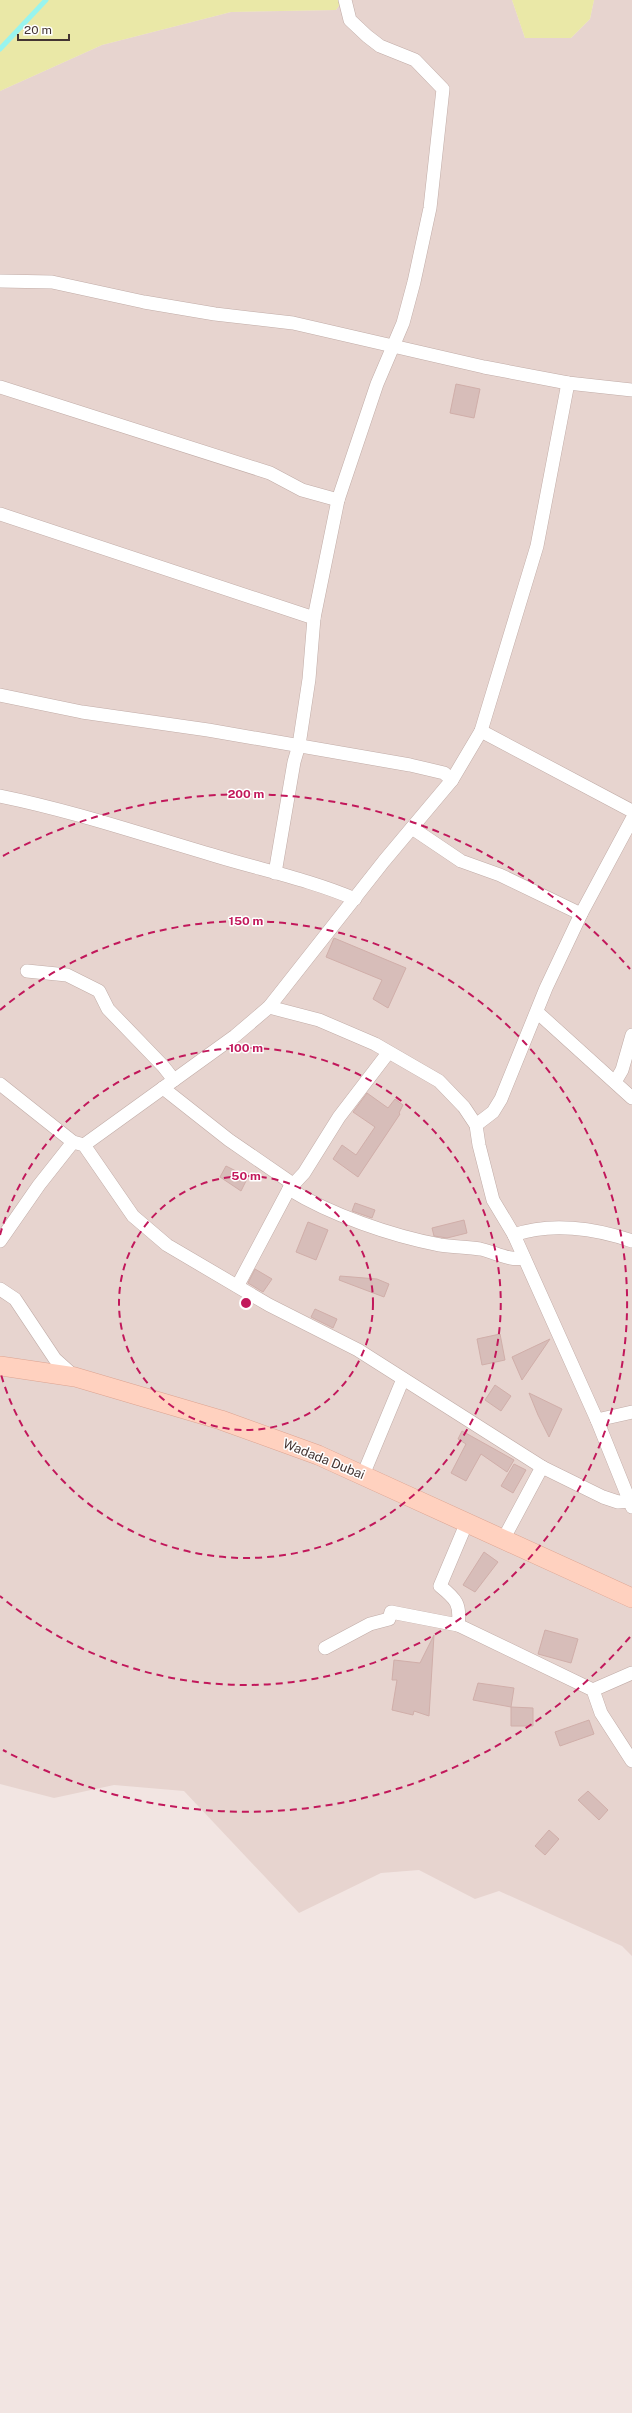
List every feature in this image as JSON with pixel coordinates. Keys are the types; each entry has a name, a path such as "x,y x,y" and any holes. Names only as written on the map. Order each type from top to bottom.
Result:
{"street":[{"path":"275,872 294,762 299,745 309,679 314,618 338,500 377,384 403,323 430,208 443,89 415,60 380,46 367,36 350,20 345,0"},
{"path":"0,281 52,282 144,302 215,314 293,323 484,367 568,383 632,390"},
{"path":"0,1241 38,1185 78,1144 163,1088 235,1036 269,1007 452,780 481,731 538,546 568,383"},
{"path":"0,387 255,468 302,490 338,500"},
{"path":"0,514 314,618"},
{"path":"0,695 82,712 299,745 410,765 444,773 452,780"},
{"path":"481,731 632,811"},
{"path":"0,796 52,807 275,872 355,899"},
{"path":"476,1125 492,1112 501,1098 536,1012 581,914 632,819"},
{"path":"412,828 461,861 500,875 581,914"},
{"path":"27,971 67,975 99,991 108,1009 163,1066 174,1080"},
{"path":"269,1007 319,1020 375,1044 388,1053 439,1080 464,1107 476,1125 479,1145 493,1200 514,1235 597,1420 631,1503"},
{"path":"536,1012 632,1098"},
{"path":"615,1082 622,1070 632,1035"},
{"path":"238,1285 291,1186 304,1173 339,1117 388,1053"},
{"path":"0,1084 78,1144 133,1216 167,1244 238,1285 269,1305 358,1350 542,1467 603,1497 631,1503"},
{"path":"163,1088 291,1186 323,1206 377,1228 441,1245 482,1250 514,1260 524,1258"},
{"path":"514,1235 538,1228 561,1229 607,1232 632,1241"},
{"path":"0,1289 15,1300 55,1359 75,1377"},
{"name":"Wadada Dubai","path":"0,1366 75,1377 221,1420 318,1455 504,1538 632,1598"},
{"path":"363,1475 403,1379"},
{"path":"597,1420 632,1412"},
{"path":"504,1538 542,1467"},
{"path":"458,1625 460,1611 457,1603 440,1586 467,1522"},
{"path":"325,1648 370,1624 389,1619 391,1612 458,1625 593,1690 601,1713 632,1761"},
{"path":"593,1690 632,1673"}],"shaded area":[{"path":"0,0 343,0 336,10 231,12 102,45 0,91"},
{"path":"343,0 512,0 525,38 571,38 590,19 594,0 632,0 632,1956 622,1946 499,1891 475,1899 419,1870 381,1873 299,1913 184,1791 114,1785 54,1798 0,1784 0,91 102,45 231,12 336,10"},
{"path":"512,0 594,0 590,19 571,38 525,38"}],"building":[{"path":"456,384 480,389 474,418 450,413"},
{"path":"334,938 406,968 388,1008 373,999 382,980 326,957"},
{"path":"367,1093 388,1108 395,1099 403,1105 399,1113 400,1114 358,1177 333,1159 342,1145 356,1155 375,1127 353,1112"},
{"path":"226,1166 248,1177 241,1191 220,1177"},
{"path":"355,1203 375,1210 372,1218 352,1211"},
{"path":"464,1220 467,1233 447,1238 434,1236 432,1228"},
{"path":"308,1222 328,1230 316,1260 296,1252"},
{"path":"255,1269 272,1279 263,1292 248,1283"},
{"path":"340,1276 377,1279 389,1284 384,1297 339,1280"},
{"path":"315,1309 337,1319 333,1328 311,1317"},
{"path":"500,1334 505,1360 482,1365 477,1339"},
{"path":"550,1339 522,1380 512,1357"},
{"path":"495,1385 511,1396 501,1411 485,1400"},
{"path":"529,1393 562,1409 549,1437 538,1415"},
{"path":"462,1431 514,1460 507,1472 481,1454 466,1481 451,1473 466,1444 458,1439"},
{"path":"514,1464 526,1470 513,1493 501,1486"},
{"path":"484,1552 498,1562 475,1592 463,1585"},
{"path":"545,1630 578,1639 571,1663 538,1654"},
{"path":"434,1635 429,1716 414,1711 413,1715 392,1710 397,1680 392,1680 394,1660 420,1663"},
{"path":"478,1683 514,1688 511,1707 473,1700"},
{"path":"511,1707 533,1708 533,1726 511,1726"},
{"path":"589,1720 594,1734 560,1746 555,1732"},
{"path":"588,1791 608,1810 599,1820 578,1800"},
{"path":"549,1830 559,1839 545,1855 535,1846"}],"waterway":[{"path":"0,49 46,0"}]}
